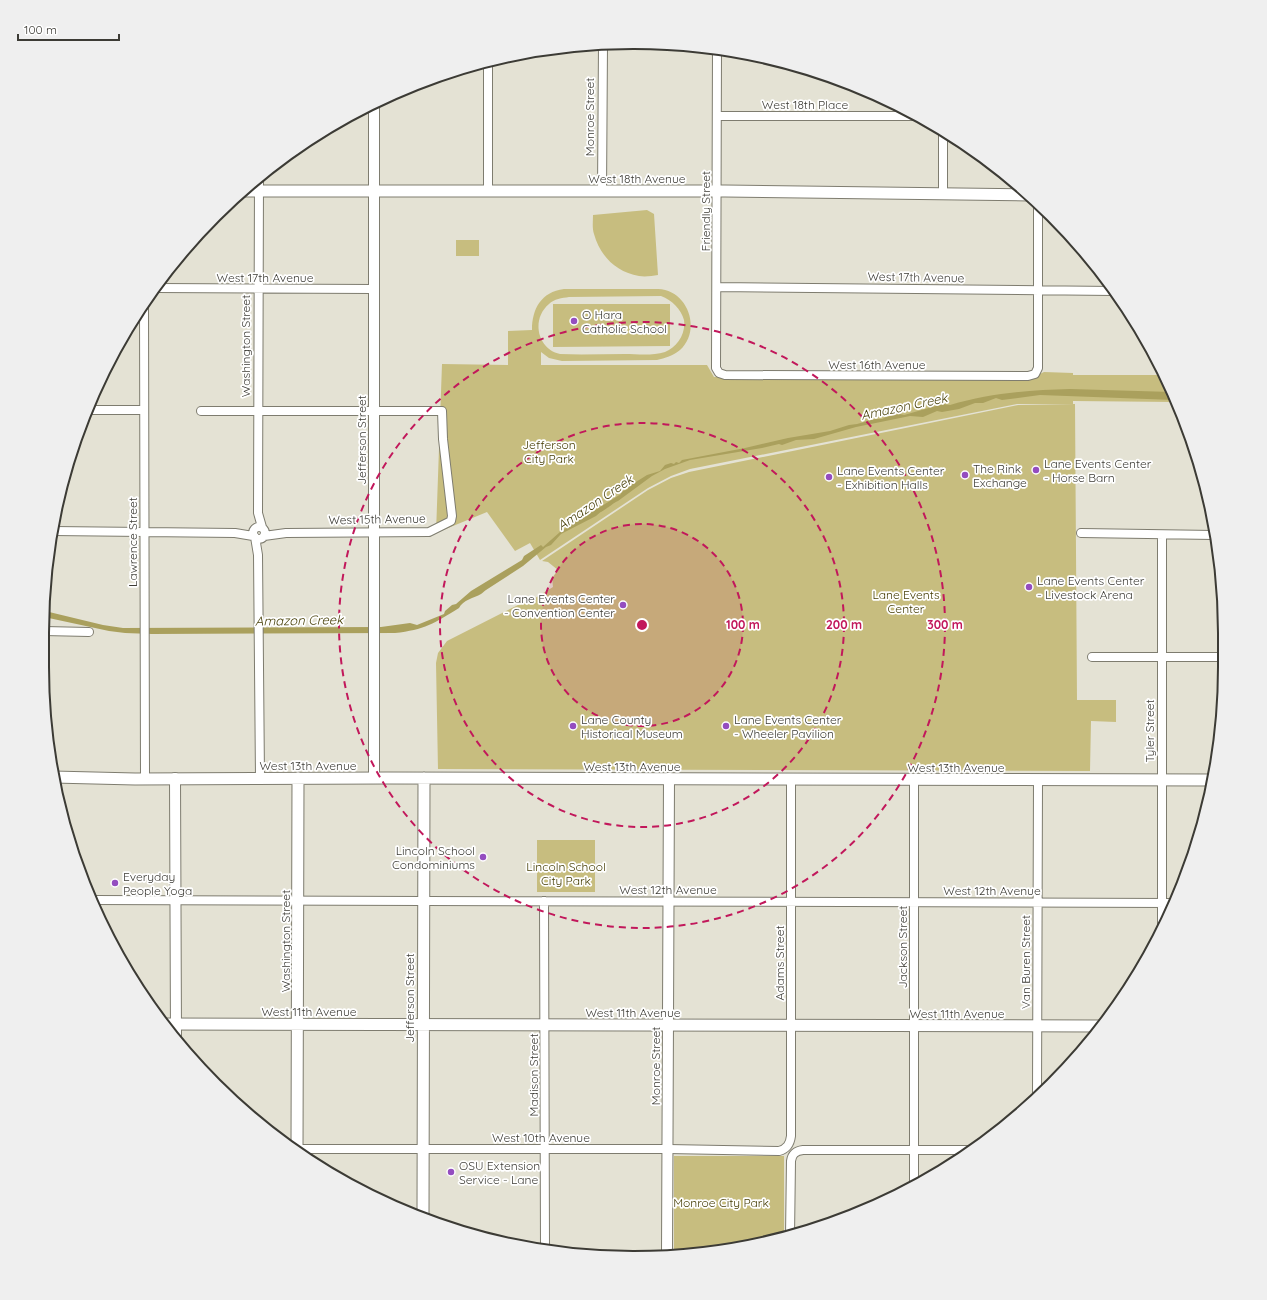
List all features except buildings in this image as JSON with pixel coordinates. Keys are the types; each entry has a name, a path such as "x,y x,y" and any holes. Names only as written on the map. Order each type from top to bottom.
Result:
{"main road":[{"name":"West 18th Avenue","path":"252,191 717,191 1019,194"},
{"name":"West 13th Avenue","path":"59,777 1207,780"},
{"name":"Washington Street","path":"296,1143 298,1024 298,778"},
{"name":"Jefferson Street","path":"422,1211 424,778"},
{"name":"West 11th Avenue","path":"172,1024 1094,1026"}],"street":[{"name":"Monroe Street","path":"602,192 603,50"},
{"name":"Friendly Street","path":"717,55 716,368 719,373"},
{"path":"488,68 488,192"},
{"name":"Jefferson Street","path":"374,110 374,778"},
{"name":"West 18th Place","path":"717,116 905,116"},
{"path":"943,138 943,193"},
{"name":"Washington Street","path":"259,185 258,555 260,778"},
{"path":"1038,212 1038,290"},
{"name":"West 17th Avenue","path":"717,287 1107,292"},
{"name":"West 17th Avenue","path":"163,288 374,289"},
{"name":"West 16th Avenue","path":"719,373 725,375 1028,376 1035,374 1038,368 1038,290"},
{"name":"Lawrence Street","path":"144,315 145,778"},
{"path":"93,410 144,410"},
{"path":"201,411 374,411"},
{"name":"West 15th Avenue","path":"58,532 429,532 451,521 452,516 443,439 442,411 374,411"},
{"path":"1081,533 1209,534"},
{"name":"Tyler Street","path":"1162,534 1162,916"},
{"path":"49,631 89,632"},
{"path":"1092,657 1218,657"},
{"path":"171,1023 176,900 175,778"},
{"name":"Monroe Street","path":"667,1250 669,778"},
{"name":"Adams Street","path":"787,1147 791,1136 791,779"},
{"name":"Jackson Street","path":"914,780 914,1179"},
{"name":"Van Buren Street","path":"1037,1089 1038,780"},
{"name":"West 12th Avenue","path":"98,900 1168,903"},
{"name":"Madison Street","path":"544,901 544,1244"},
{"name":"West 10th Avenue","path":"306,1150 668,1149 779,1151 787,1147"},
{"path":"790,1229 790,1161 794,1153 803,1150 961,1150"}],"green space":[{"path":"647,210 654,214 658,275 641,276 623,271 610,262 605,256 600,249 594,234 593,215"},
{"path":"456,240 479,240 479,256 456,256"},
{"name":"Jefferson City Park","path":"564,289 658,289 668,291 677,296 684,303 691,322 690,332 687,342 680,350 666,358 657,360 562,361 549,358 541,352 541,365 707,365 714,377 1031,378 1044,372 1073,373 1073,375 1158,375 1170,402 1073,401 1073,404 1017,404 690,469 671,476 648,488 540,560 530,543 515,551 487,512 436,533 442,364 508,365 508,331 532,330 532,322 536,309 539,303 549,294","holes":["661,296 672,302 683,316 684,330 677,343 665,352 655,354 560,354 552,351 546,346 539,333 540,317 543,310 551,302 558,299 569,297"]},
{"path":"553,304 670,304 670,346 553,347"},
{"name":"Lane Events Center","path":"1075,404 1077,700 1116,700 1116,722 1091,721 1090,771 438,769 436,663 438,653 447,641 520,604 527,603 553,587 552,578 558,570 548,562 542,561 648,490 671,478 689,472 1018,405"},
{"name":"Lincoln School City Park","path":"537,840 595,840 595,892 537,892"},
{"name":"Monroe City Park","path":"674,1156 784,1156 784,1231 748,1240 674,1250"}],"shaded area":[{"path":"1070,389 1166,392 1169,400 1040,395 1002,400 996,398 959,409 942,412 937,411 923,417 910,416 856,427 814,439 796,440 782,445 779,444 690,460 665,469 652,476 596,516 561,534 551,545 546,547 523,566 485,590 482,594 466,601 451,613 422,628 405,632 125,633 49,618 50,612 103,625 123,628 381,627 410,623 417,625 444,614 445,611 452,605 456,604 471,591 522,560 524,556 541,545 543,547 560,532 621,494 621,492 628,489 628,487 647,475 660,471 665,465 671,463 674,464 676,462 679,463 682,460 788,438 830,431 875,419 882,419 900,414 904,415 943,404 950,405 1010,393"}],"place":[{"name":"O Hara Catholic School","path":"574,321"},
{"name":"Lane Events Center - Horse Barn","path":"1036,470"},
{"name":"The Rink Exchange","path":"965,475"},
{"name":"Lane Events Center - Exhibition Halls","path":"829,477"},
{"name":"Lane Events Center - Livestock Arena","path":"1029,587"},
{"name":"Lane Events Center - Convention Center","path":"623,605"},
{"name":"Lane County Historical Museum","path":"573,726"},
{"name":"Lane Events Center - Wheeler Pavilion","path":"726,726"},
{"name":"Lincoln School Condominiums","path":"483,857"},
{"name":"Everyday People Yoga","path":"115,883"},
{"name":"OSU Extension Service - Lane","path":"451,1172"}],"water label":[{"name":"Amazon Creek","path":"904,406"},
{"name":"Amazon Creek","path":"595,502"},
{"name":"Amazon Creek","path":"299,620"}]}
